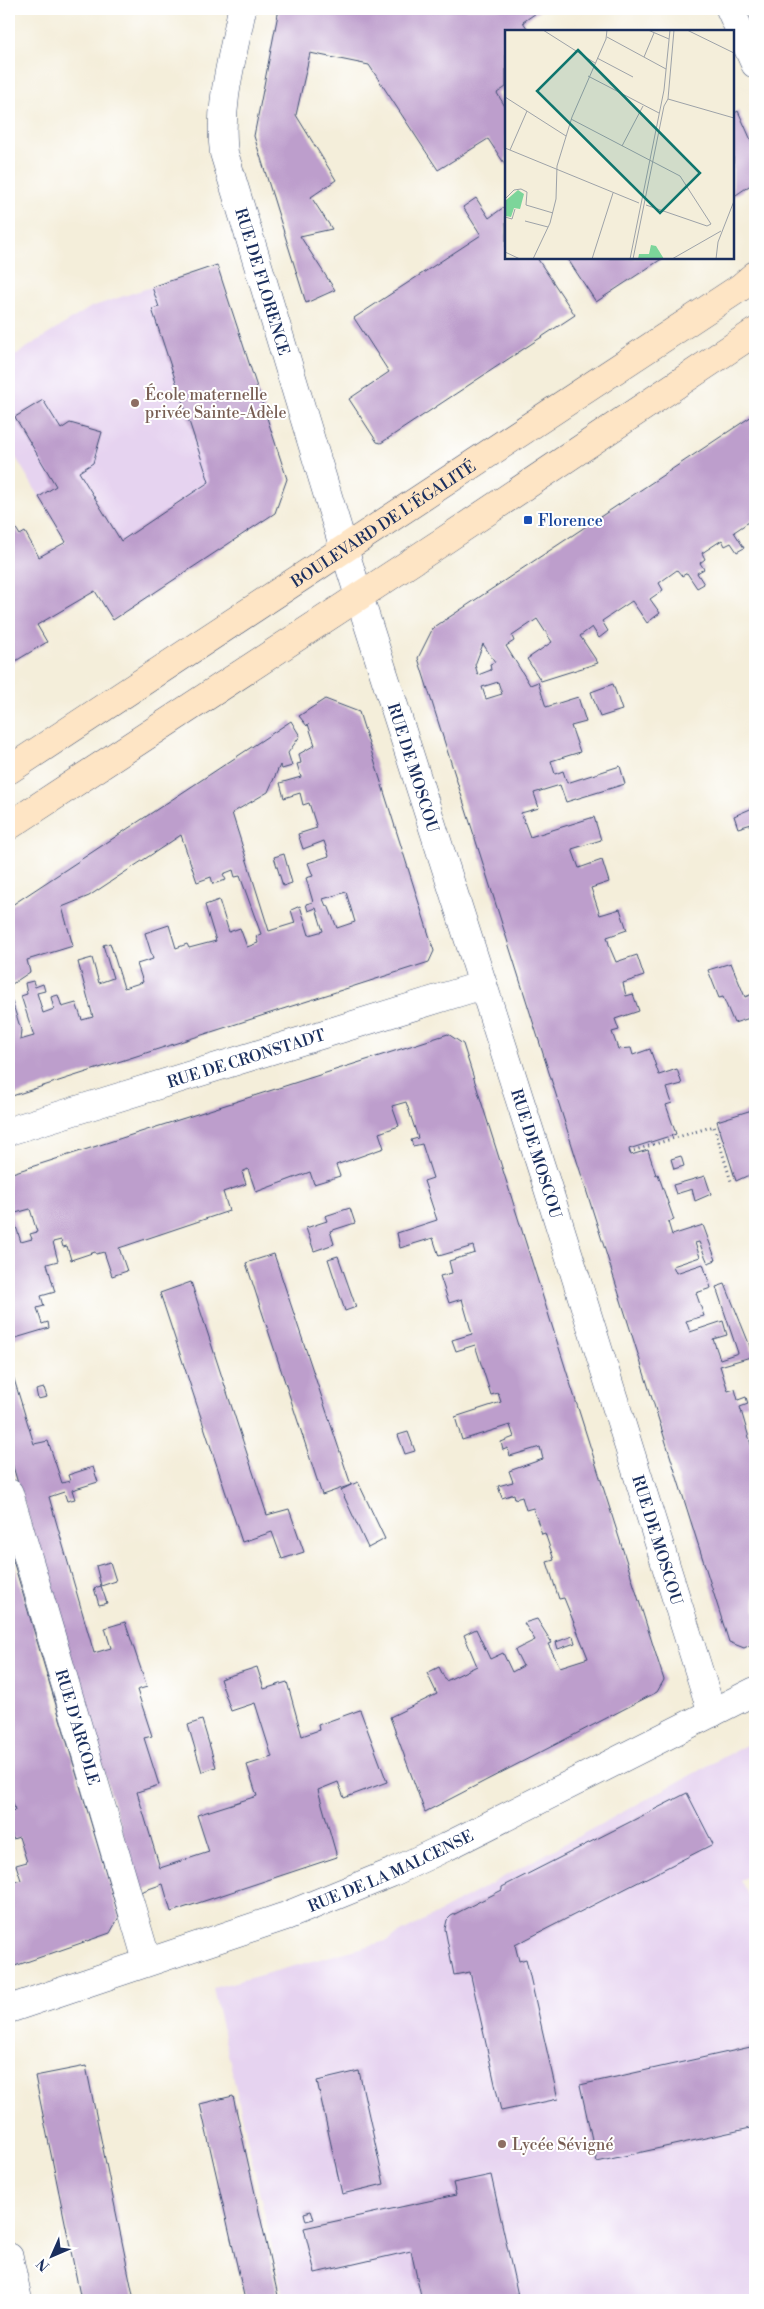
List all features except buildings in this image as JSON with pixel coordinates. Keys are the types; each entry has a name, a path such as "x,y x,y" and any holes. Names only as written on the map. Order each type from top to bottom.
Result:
{"main road":[{"name":"BOULEVARD DE L'ÉGALITÉ","path":"9,770 430,494 741,287 755,275"},
{"path":"9,826 442,542 755,332"}],"street":[{"name":"RUE DE FLORENCE","path":"242,9 223,108 221,129 224,153 359,595"},
{"path":"730,9 755,64"},
{"name":"RUE DE MOSCOU","path":"359,595 712,1713"},
{"name":"RUE DE CRONSTADT","path":"9,1131 483,985"},
{"name":"RUE D'ARCOLE","path":"9,1493 147,1962"},
{"name":"RUE DE LA MALCENSE","path":"9,2009 286,1916 391,1873 755,1691"},
{"path":"9,2257 18,2300"}],"path":[{"path":"629,1152 714,1126 732,1182"}],"shaded area":[{"name":"École maternelle privée Sainte-Adèle","path":"217,265 287,479 275,513 113,620 9,446 9,359 91,307"},
{"name":"Lycée Sévigné","path":"755,1740 755,1874 740,1880 755,1907 755,2300 284,2300 213,1988 386,1941"}],"place":[{"name":"École maternelle privée Sainte-Adèle","path":"135,403"},
{"name":"Florence","path":"528,520"},
{"name":"Lycée Sévigné","path":"502,2144"}]}
